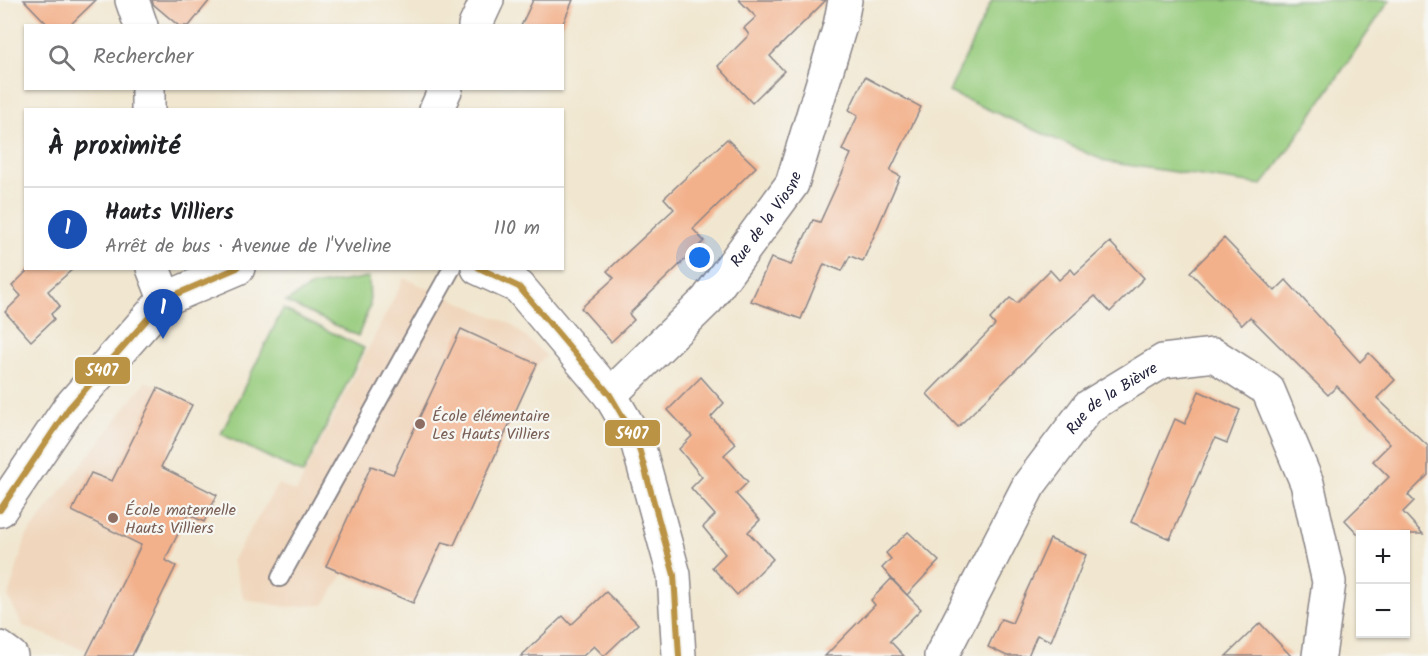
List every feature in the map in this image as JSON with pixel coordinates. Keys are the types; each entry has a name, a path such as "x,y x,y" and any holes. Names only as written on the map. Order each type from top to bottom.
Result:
{"street":[{"path":"132,0 140,24"},
{"path":"476,24 487,0"},
{"name":"Rue de la Viosne","path":"610,395 707,300 792,184 840,26 845,0"},
{"path":"148,90 148,108"},
{"path":"437,108 445,90"},
{"path":"154,270 165,299"},
{"path":"0,510 69,408 165,299 233,270"},
{"path":"482,270 519,287 610,395 637,441 674,575 679,656"},
{"name":"Rue de la Bièvre","path":"941,656 1029,485 1088,407 1163,361 1214,354 1268,390 1307,483 1329,582 1319,656"},
{"path":"0,648 11,656"}],"lane":[{"path":"280,578 451,270"}],"shaded area":[{"name":"École élémentaire Les Hauts Villiers","path":"404,278 511,324 547,356 537,364 454,545 442,542 413,603 344,573 324,605 286,607 244,599 232,561 278,484 296,492"},
{"name":"École maternelle Hauts Villiers","path":"146,381 192,405 161,467 217,495 204,522 188,514 165,560 176,566 132,656 88,651 23,626 8,597 26,537"}],"green space":[{"path":"992,0 1390,0 1262,185 1107,162 949,92"},
{"path":"369,277 370,306 358,336 286,302 311,286"},
{"path":"283,309 364,348 303,474 221,434"}],"building":[{"path":"24,0 96,0 71,24 47,24"},
{"path":"152,0 210,0 191,24 177,24 153,4"},
{"path":"533,0 573,0 563,24 522,24"},
{"path":"739,0 826,0 770,56 784,71 752,103 718,66 749,35 744,28 756,17"},
{"path":"865,77 921,107 890,171 900,176 863,261 850,256 842,271 824,264 801,319 751,301 771,258 791,265 813,220 820,222 851,154 842,150 858,115 849,110"},
{"path":"727,139 756,167 693,229 704,241 629,314 634,320 611,342 581,308 614,278 607,271 674,209 664,198"},
{"path":"1224,238 1275,291 1286,280 1360,362 1369,353 1395,380 1377,398 1428,446 1428,475 1408,495 1414,501 1403,512 1423,534 1410,534 1410,530 1356,530 1356,532 1345,520 1389,477 1373,461 1390,444 1337,386 1328,395 1250,317 1242,325 1190,272"},
{"path":"1110,242 1144,278 1110,312 1095,296 1048,338 958,427 927,394 995,325 990,319 1010,298 1017,303 1050,270 1059,280 1071,269 1075,274"},
{"path":"28,270 72,270 48,291 60,306 51,314 54,319 31,341 5,312 21,296 12,286"},
{"path":"461,329 537,364 454,545 442,542 413,603 326,566 371,466 393,474"},
{"path":"701,377 724,403 711,417 736,444 724,455 748,482 736,494 760,520 748,532 773,559 737,595 712,567 725,554 703,527 715,515 691,488 702,477 679,449 692,436 668,410"},
{"path":"158,388 192,405 161,467 217,495 204,522 188,514 165,560 176,566 132,656 86,656 141,545 72,511 91,473 112,481"},
{"path":"1199,391 1240,410 1227,443 1215,438 1170,539 1131,522 1175,419 1185,424"},
{"path":"908,532 939,561 907,595 882,568 891,559 886,553"},
{"path":"1050,539 1086,555 1051,641 1037,635 1028,656 1007,656 988,647 1001,619 1012,623"},
{"path":"891,579 921,609 890,641 904,656 825,656 875,605 871,600"},
{"path":"606,592 638,624 604,656 594,646 583,656 521,656 563,616 571,625"},
{"path":"1260,623 1291,656 1226,656"}],"transit line":[{"name":"5407","path":"0,510 69,408 165,299 232,270"},
{"name":"5407","path":"483,270 519,287 610,395 637,441 674,575 679,656"}],"place":[{"name":"Hauts Villiers","path":"163,339"},
{"name":"École élémentaire Les Hauts Villiers","path":"420,424"},
{"name":"École maternelle Hauts Villiers","path":"113,518"}]}
